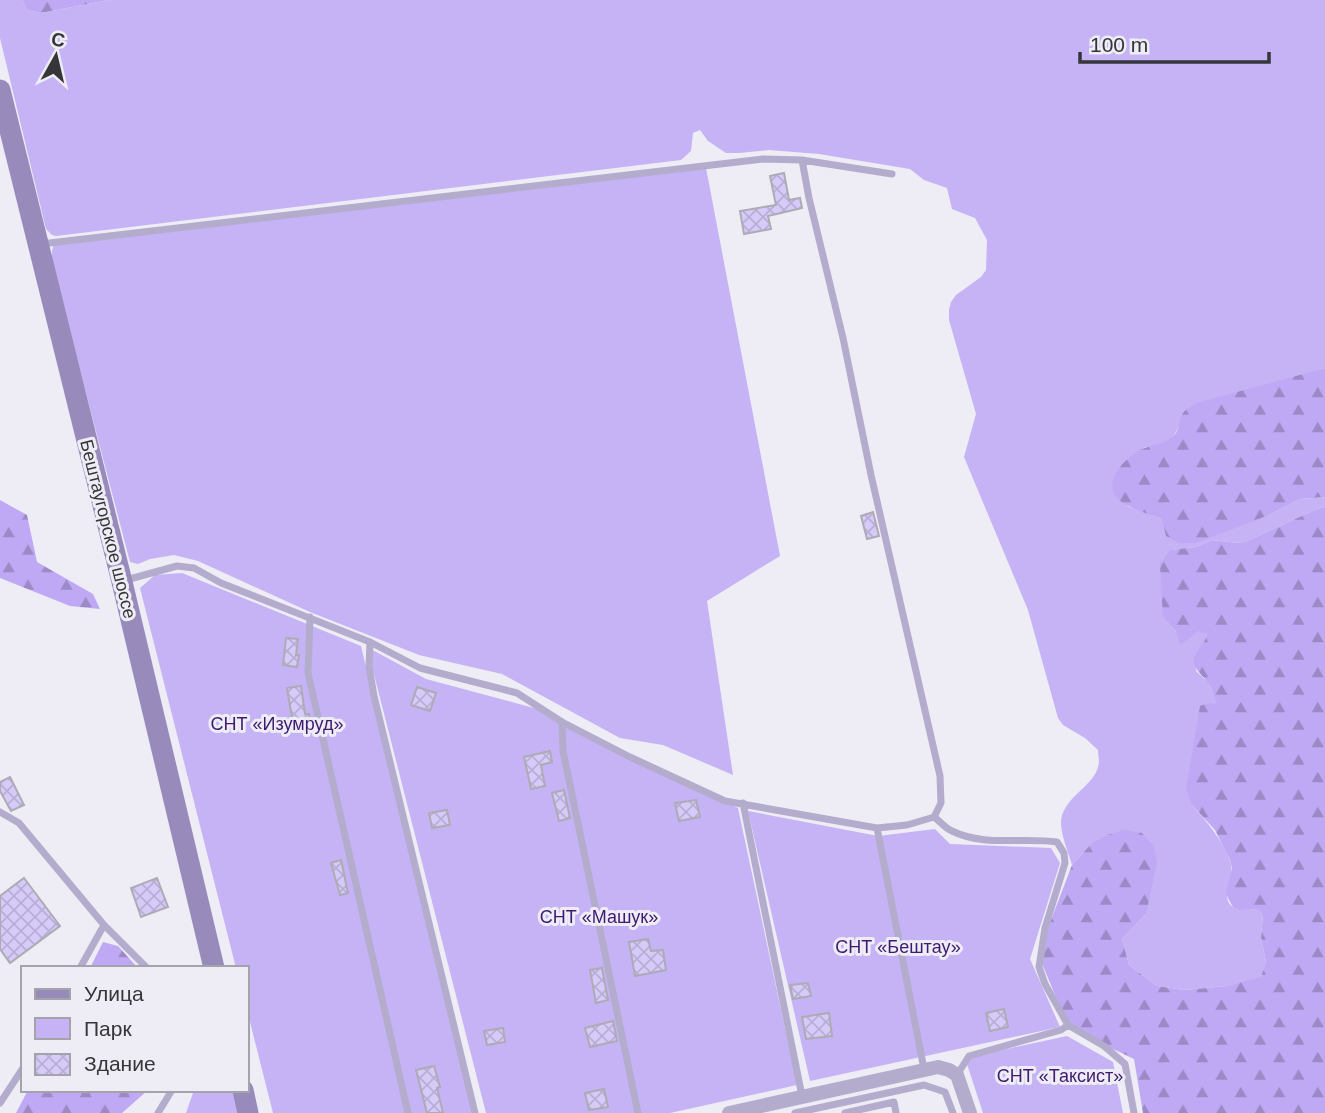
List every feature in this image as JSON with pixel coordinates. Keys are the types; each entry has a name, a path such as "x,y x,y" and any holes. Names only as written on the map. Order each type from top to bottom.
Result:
{"street":[{"name":"Бештаугорское шоссе","path":"0,90 214,966"},
{"path":"729,1113 938,1067 957,1076 970,1113"},
{"path":"243,1092 248,1113"}],"lane":[{"path":"38,245 763,159 802,160 892,174"},
{"path":"122,582 177,566 194,568 222,583 370,642 420,668 517,693 562,722 725,801 877,828 907,825 934,817 941,803 940,776 802,160"},
{"path":"310,617 308,673 408,1113"},
{"path":"370,642 369,666 374,695 475,1113"},
{"path":"562,722 563,751 638,1113"},
{"path":"743,803 802,1097"},
{"path":"0,812 19,823 104,925 145,966"},
{"path":"934,817 950,831 975,838 1057,842 1064,853 1065,863 1045,928 1039,967 1045,984 1068,1025 1104,1046 1125,1064 1134,1113"},
{"path":"877,828 924,1069"},
{"path":"81,966 104,925"},
{"path":"957,1076 969,1056 1061,1030 1068,1025"},
{"path":"0,1103 21,1071"},
{"path":"794,1113 924,1085 945,1092 953,1113"},
{"path":"158,1113 171,1092"},
{"path":"845,1113 894,1102 897,1113"}],"green space":[{"path":"0,0 22,0 27,10 41,13 109,0 1325,0 1325,368 1182,414 1177,430 1170,439 1143,448 1127,506 1162,519 1269,515 1300,499 1325,497 1325,507 1247,541 1238,543 1212,540 1196,547 1171,550 1163,618 1175,630 1180,644 1200,630 1207,634 1206,642 1195,655 1196,671 1208,682 1218,705 1192,805 1209,824 1230,861 1228,901 1232,906 1242,909 1257,909 1263,915 1261,938 1266,962 1261,978 1227,986 1184,990 1157,986 1129,965 1122,939 1146,914 1092,843 1072,865 1061,822 1067,806 1095,774 1099,763 1098,750 1085,738 1063,725 1058,718 1028,610 964,457 976,414 949,320 949,310 956,295 981,277 986,270 987,240 975,218 952,209 947,188 924,180 910,169 819,154 769,150 726,153 708,141 700,130 693,133 691,151 681,160 56,236 46,229 0,38"},
{"path":"22,0 109,0 41,13 27,10"},
{"path":"706,168 780,556 707,601 733,775 663,745 620,738 502,674 419,655 310,612 198,561 174,555 138,564 130,562 51,259 53,246 61,242"},
{"path":"1325,368 1325,497 1300,499 1269,515 1196,543 1179,543 1166,536 1162,519 1130,507 1115,495 1113,481 1125,462 1142,449 1169,440 1177,432 1183,413 1196,403"},
{"path":"0,500 27,515 37,562 93,594 100,609 70,606 0,578"},
{"path":"1325,507 1325,1113 1143,1113 1134,1059 1069,1028 1038,954 1072,865 1092,843 1124,830 1142,833 1154,846 1157,863 1146,914 1122,939 1129,965 1157,986 1184,990 1227,986 1261,977 1266,962 1261,938 1263,915 1257,909 1241,910 1233,907 1226,893 1232,868 1230,860 1215,830 1192,805 1186,789 1200,706 1217,704 1209,685 1194,662 1207,634 1199,631 1180,645 1175,630 1163,618 1160,564 1170,550 1196,547 1212,540 1238,543 1247,541"},
{"name":"СНТ «Изумруд»","path":"182,573 361,646 472,1113 273,1113 248,1014 248,966 235,966 140,588 155,575"},
{"name":"СНТ «Машук»","path":"367,647 426,679 534,708 738,808 797,1085 670,1113 486,1113"},
{"name":"СНТ «Бештау»","path":"748,811 878,836 935,829 950,844 1051,848 1060,863 1030,959 1060,1027 810,1081"},
{"path":"103,942 118,946 136,966 91,966"},
{"name":"СНТ «Таксист»","path":"1067,1036 1113,1062 1123,1113 983,1113 965,1058"},
{"path":"27,1092 146,1092 122,1113 16,1113"},
{"path":"240,1092 245,1113 186,1113 193,1093"}],"building":[{"path":"784,173 789,200 800,198 802,208 768,216 771,229 744,234 740,211 776,205 770,176"},
{"path":"873,512 879,536 867,539 861,516"},
{"path":"286,638 298,639 297,667 283,665"},
{"path":"301,686 305,714 309,714 311,724 293,729 287,688"},
{"path":"417,687 436,693 430,711 411,705"},
{"path":"550,751 552,762 541,765 545,786 531,789 524,757"},
{"path":"10,777 24,805 11,811 0,791 0,782"},
{"path":"564,790 570,818 559,821 552,793"},
{"path":"696,800 700,817 679,821 675,803"},
{"path":"447,810 450,825 432,828 429,813"},
{"path":"341,860 348,893 340,895 331,863"},
{"path":"24,878 60,926 10,963 0,949 0,896"},
{"path":"157,878 168,907 141,917 131,888"},
{"path":"648,939 651,951 663,950 666,970 635,976 629,942"},
{"path":"602,968 608,1000 596,1003 590,970"},
{"path":"808,983 811,996 793,999 790,985"},
{"path":"1004,1009 1008,1027 990,1031 986,1013"},
{"path":"829,1013 832,1036 806,1039 802,1017"},
{"path":"613,1021 617,1041 590,1047 585,1028"},
{"path":"503,1028 505,1042 487,1045 484,1031"},
{"path":"434,1066 443,1113 427,1113 416,1070"},
{"path":"604,1089 608,1107 589,1110 585,1093"}]}
